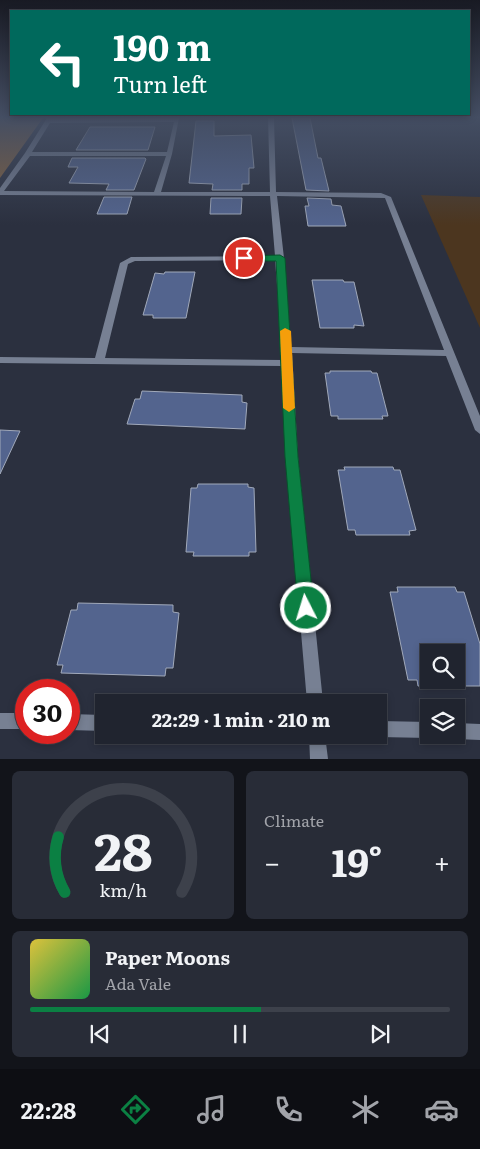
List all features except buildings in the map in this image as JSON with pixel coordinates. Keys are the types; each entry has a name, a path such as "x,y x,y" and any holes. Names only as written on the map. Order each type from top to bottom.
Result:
{"street":[{"path":"271,153 273,194 287,350 286,364 292,457 313,694"},
{"path":"0,193 28,154 169,154 156,192"},
{"path":"0,193 156,192 381,195 388,198 480,430"},
{"path":"99,362 124,263 134,259 280,258"},
{"path":"287,350 449,353"},
{"path":"0,360 286,364"},
{"path":"0,721 15,721"},
{"path":"80,722 95,722"},
{"path":"387,729 420,730"},
{"path":"465,731 480,732"},
{"path":"318,744 319,759"}],"shaded area":[{"path":"0,153 18,153 0,178"},
{"path":"421,195 480,197 480,328"}],"slow traffic":[{"path":"285,331 289,408"}],"route":[{"path":"244,258 280,258 292,457 306,608"}]}
